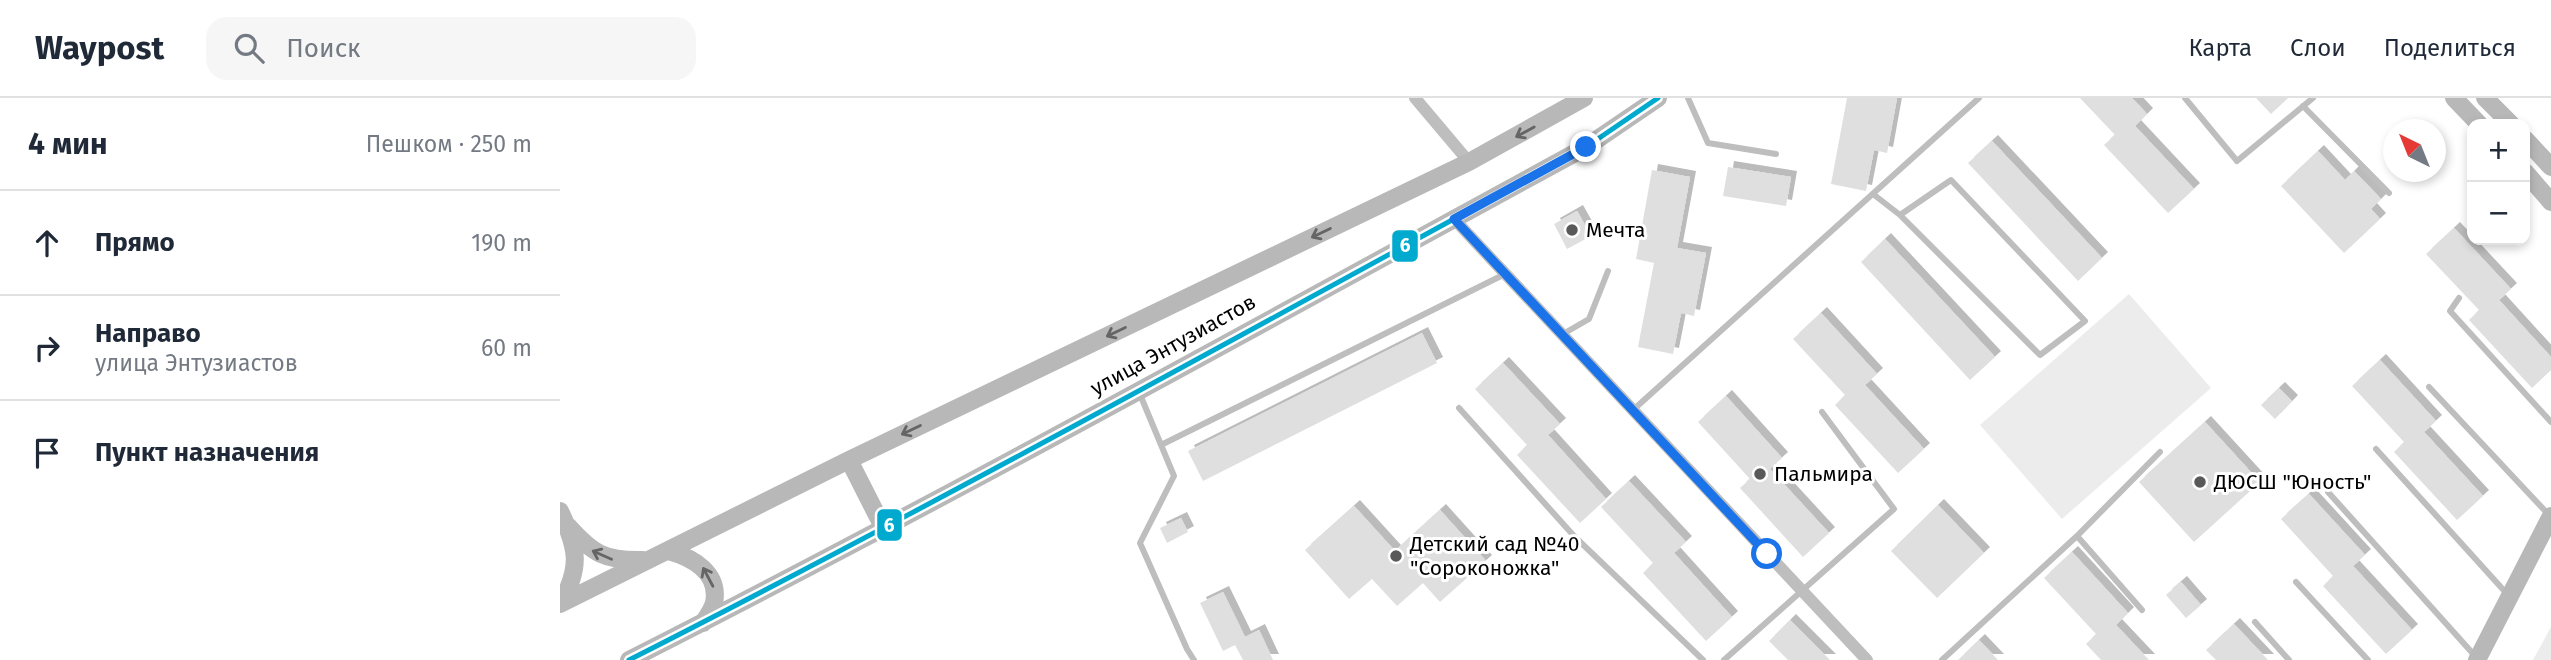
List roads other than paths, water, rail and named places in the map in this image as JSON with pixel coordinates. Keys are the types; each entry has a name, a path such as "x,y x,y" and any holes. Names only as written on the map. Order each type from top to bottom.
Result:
{"street":[{"path":"1415,98 1469,162"},
{"name":"улица Энтузиастов","path":"561,604 849,460 1469,162 1584,98"},
{"name":"улица Энтузиастов","path":"639,658 1586,147 1658,98"},
{"path":"2454,98 2474,119"},
{"path":"2486,98 2506,119"},
{"path":"2530,144 2551,167"},
{"path":"2530,178 2551,202"},
{"path":"1454,219 1867,660"},
{"path":"849,460 883,527"},
{"path":"2477,659 2551,516"},
{"path":"563,517 593,552 616,561 650,560"},
{"path":"561,604 574,581 576,561 563,517"},
{"path":"669,551 688,556 704,567 714,586 714,605 704,623"}],"lane":[{"path":"1688,98 1708,143 1776,155"},
{"path":"1633,410 1979,98"},
{"path":"2185,98 2237,160 2313,98"},
{"path":"2303,106 2389,193"},
{"path":"1873,194 1900,215 2040,355 2085,321 1951,180 1900,215"},
{"path":"1561,335 1589,319 1608,271"},
{"path":"1161,445 1505,274"},
{"path":"2459,298 2450,311 2551,422"},
{"path":"2429,387 2551,516"},
{"path":"1138,390 1174,476 1140,543 1194,660"},
{"path":"1460,408 1574,536 1703,660"},
{"path":"1724,660 1894,509 1822,412"},
{"path":"2376,449 2509,597"},
{"path":"1942,660 2077,536 2160,452"},
{"path":"2328,492 2477,659"},
{"path":"2077,536 2142,610"},
{"path":"2296,582 2368,660"},
{"path":"2255,622 2289,660"}],"place":[{"name":"Мечта","path":"1572,230"},
{"name":"Пальмира","path":"1760,474"},
{"name":"ДЮСШ \"Юность\"","path":"2200,482"},
{"name":"Детский сад №40 \"Сороконожка\"","path":"1396,556"}]}
